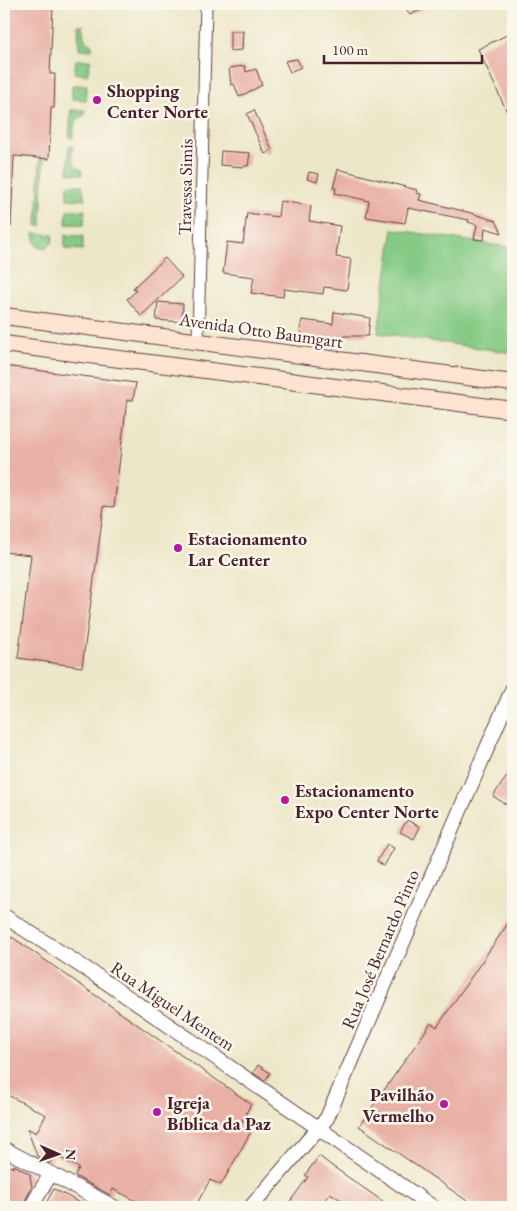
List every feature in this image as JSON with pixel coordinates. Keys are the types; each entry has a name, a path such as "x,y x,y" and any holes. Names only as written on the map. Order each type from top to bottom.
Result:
{"main road":[{"name":"Avenida Otto Baumgart","path":"4,316 513,383"},
{"path":"4,344 513,410"},
{"path":"492,407 498,402 500,394 496,381"}],"street":[{"name":"Travessa Simis","path":"198,341 206,4"},
{"name":"Rua José Bernardo Pinto","path":"251,1207 327,1118 513,688"},
{"name":"Rua Miguel Mentem","path":"4,916 100,978 433,1207"},
{"path":"4,1149 114,1207"},
{"path":"32,1207 50,1174"}],"green space":[{"path":"78,25 83,25 84,37 92,44 92,50 79,49"},
{"path":"76,60 91,60 87,75 74,73"},
{"path":"72,85 87,85 86,100 72,99"},
{"path":"71,110 85,110 85,115 76,121 73,138 69,138"},
{"path":"69,146 73,146 73,160 76,166 82,170 82,175 68,173"},
{"path":"40,159 44,159 41,226 37,226"},
{"path":"68,185 82,185 85,200 67,199"},
{"path":"67,210 85,210 84,225 66,224"},
{"path":"393,229 513,248 513,353 378,333"},
{"path":"34,233 53,235 52,243 47,248 38,247"},
{"path":"65,235 83,236 83,250 65,249"}],"building":[{"path":"4,4 53,4 50,74 55,74 54,108 51,108 49,159 14,156 11,227 4,227"},
{"path":"404,4 434,4 410,15"},
{"path":"230,31 243,31 242,50 230,51"},
{"path":"513,32 513,125 478,49"},
{"path":"297,59 301,67 290,72 285,61"},
{"path":"245,66 246,72 256,69 262,85 239,97 234,84 231,85 229,68"},
{"path":"254,110 272,150 265,154 247,114"},
{"path":"221,151 250,153 248,166 220,165"},
{"path":"338,169 417,190 416,193 421,194 419,200 496,221 502,233 485,228 484,240 474,239 477,225 468,222 469,220 408,208 405,223 366,217 369,201 335,193 336,188 333,188"},
{"path":"309,172 319,174 317,182 307,179"},
{"path":"280,201 311,206 309,221 340,226 336,257 351,259 347,290 324,287 323,294 284,289 283,297 251,293 254,277 223,273 227,242 243,244 247,213 278,217"},
{"path":"165,258 182,277 141,316 127,299 136,291 133,288"},
{"path":"158,302 183,304 182,322 156,320"},
{"path":"334,312 370,318 368,336 344,336 338,340 304,336 300,330 302,320 333,324"},
{"path":"4,366 136,383 133,400 127,400 114,507 104,506 82,667 18,658 31,555 4,552"},
{"path":"513,768 513,809 493,796"},
{"path":"407,820 420,827 414,839 400,832"},
{"path":"387,844 394,848 384,866 377,861"},
{"name":"Pavilhão Vermelho","path":"513,916 513,1207 476,1207 359,1126 431,1023 437,1027"},
{"name":"Igreja Bíblica da Paz","path":"12,937 251,1104 242,1121 253,1128 221,1185 210,1180 195,1207 148,1207 113,1189 110,1195 75,1176 79,1168 55,1155 50,1163 37,1156 27,1128 36,1133 46,1115 4,1093 4,952"},
{"path":"258,1065 270,1073 265,1081 253,1073"},
{"path":"319,1156 391,1207 352,1207 330,1193 319,1207 286,1207 308,1177 305,1175"},
{"path":"8,1165 13,1168 14,1165 31,1175 32,1187 22,1207 4,1207 4,1172"},
{"path":"54,1189 88,1207 48,1207 50,1205 46,1203"}],"place":[{"name":"Shopping Center Norte","path":"97,100"},
{"name":"Estacionamento Lar Center","path":"178,548"},
{"name":"Estacionamento Expo Center Norte","path":"285,800"},
{"name":"Pavilhão Vermelho","path":"444,1104"},
{"name":"Igreja Bíblica da Paz","path":"157,1112"}]}
